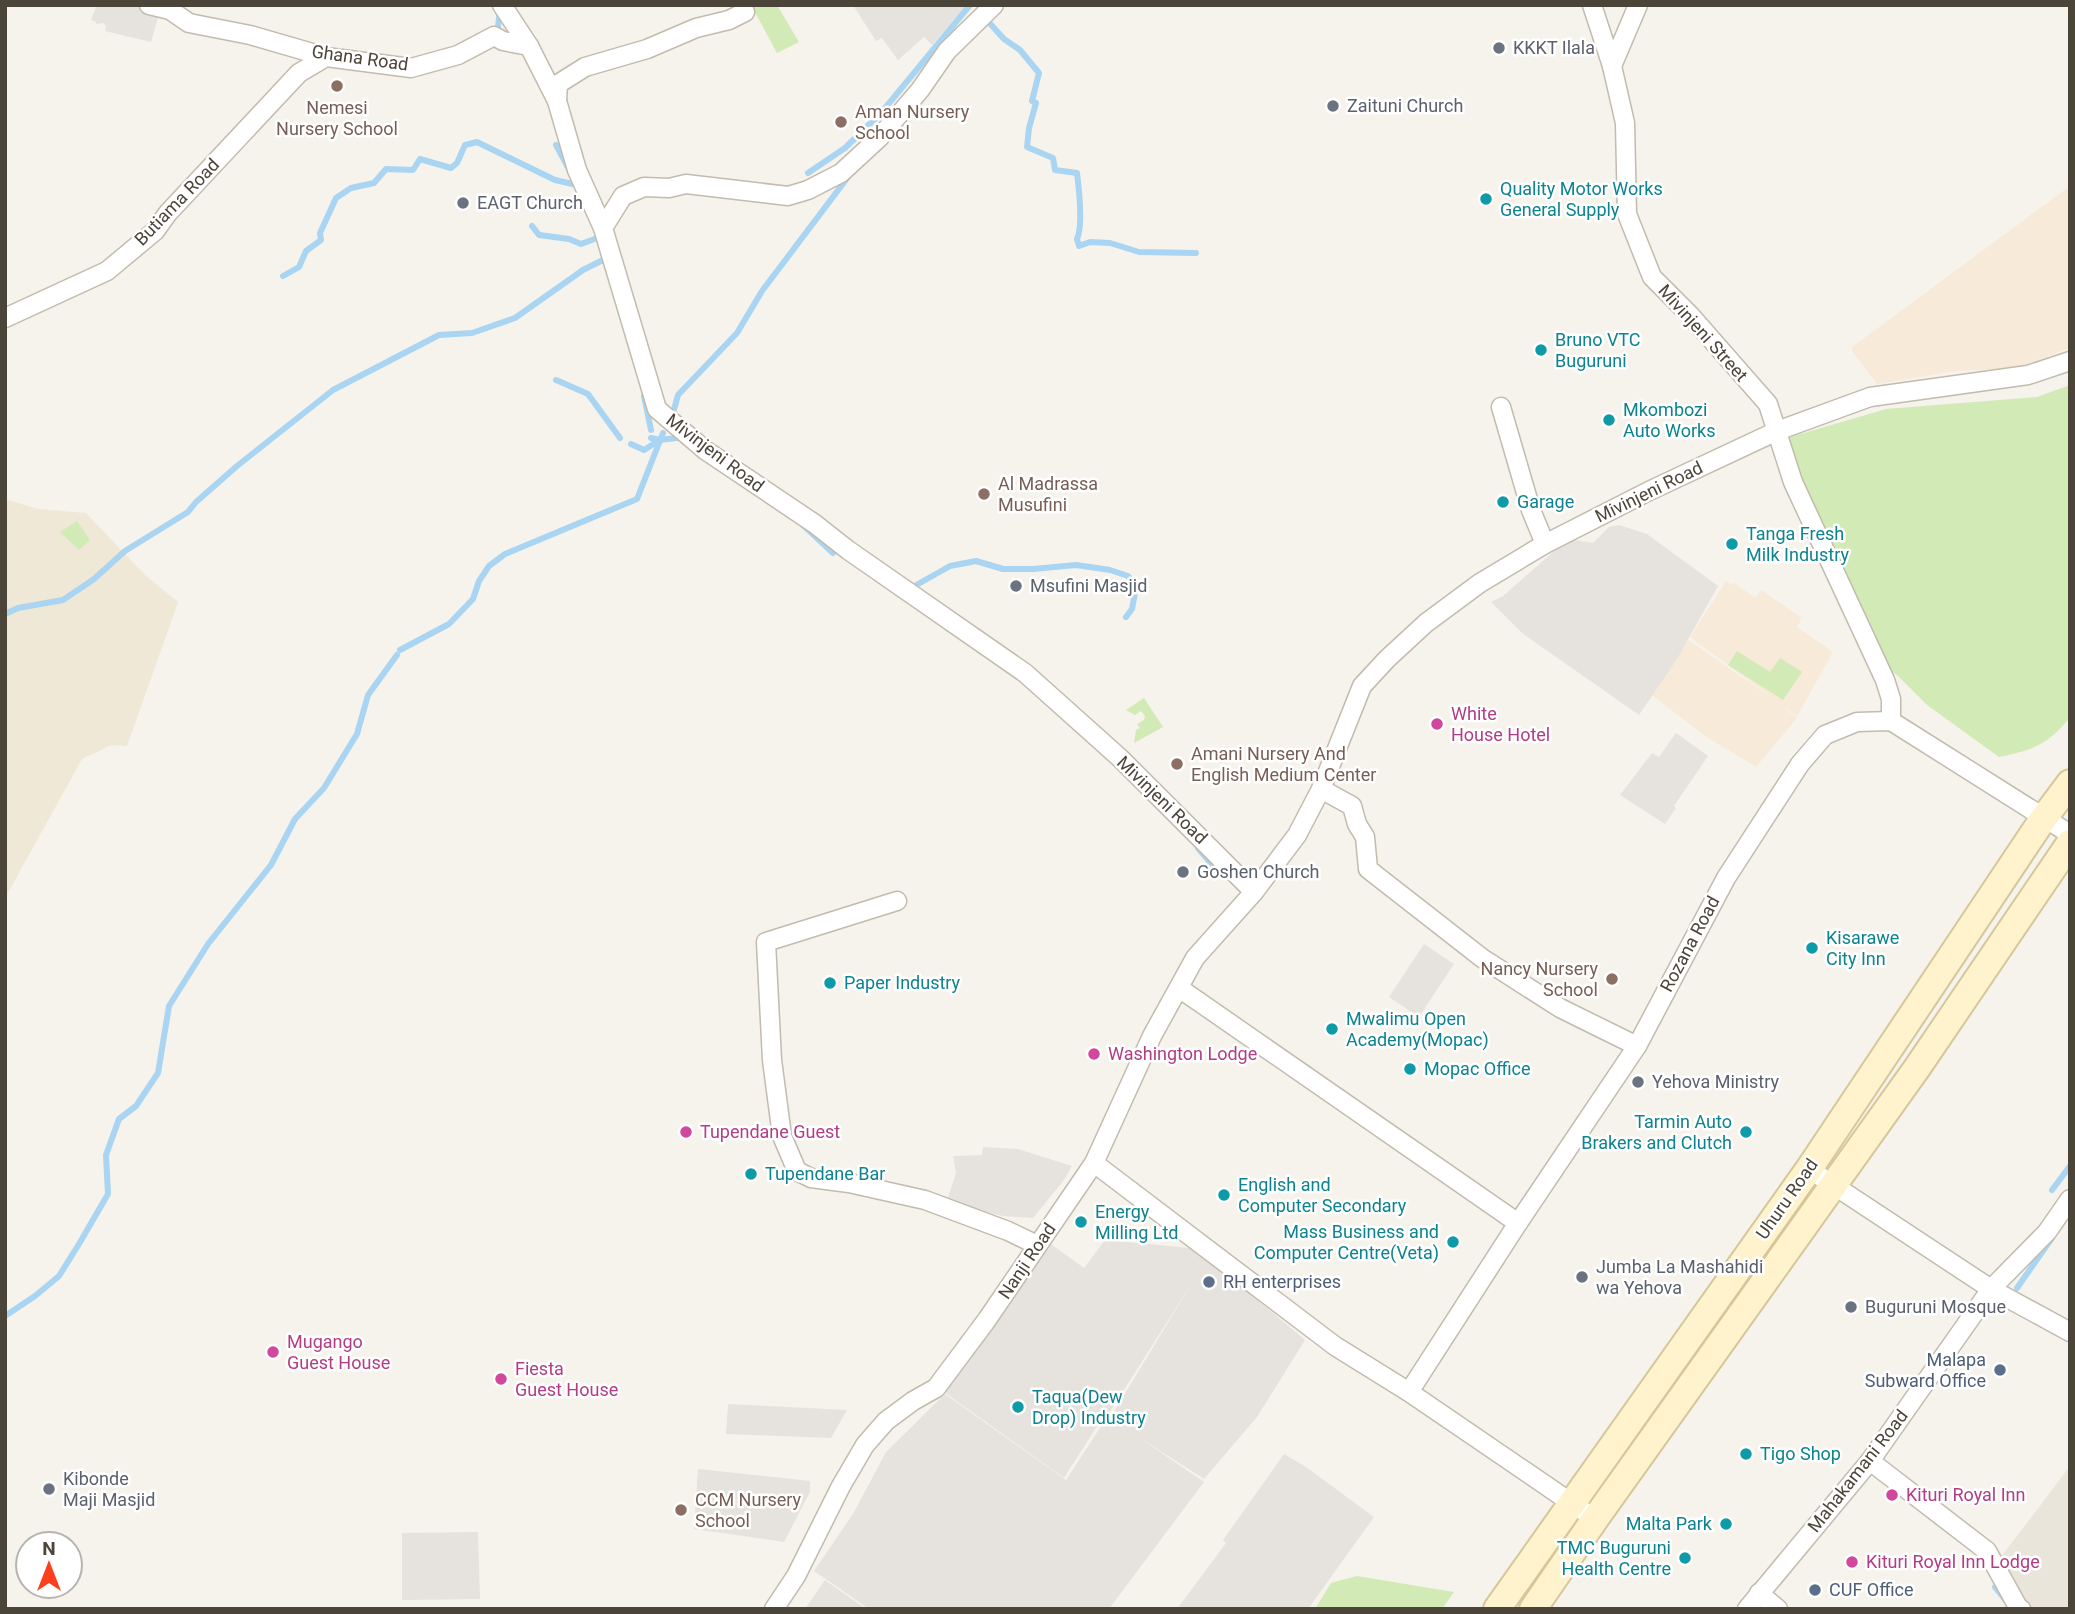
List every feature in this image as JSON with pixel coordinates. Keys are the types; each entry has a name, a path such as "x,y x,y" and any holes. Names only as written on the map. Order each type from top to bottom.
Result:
{"main road":[{"name":"Uhuru Road","path":"1497,1609 1809,1169 2043,819 2070,783"},
{"name":"Uhuru Road","path":"1533,1609 1917,1068 2070,843"}],"street":[{"name":"Ghana Road","path":"149,5 170,10 189,23 250,34 326,57 411,68 458,55 494,36 503,41 529,46"},
{"name":"Mivinjeni Road","path":"502,5 529,46 557,101 577,170 603,228 657,409 705,450 1025,673 1120,758 1254,892 1297,835 1321,789 1362,686 1426,623 1480,583 1545,544 1648,491 1777,431 1870,397 2028,375 2070,361"},
{"path":"603,228 623,196 644,187 669,188 686,184 788,196 808,190 841,173 879,138 920,90 947,51 994,5"},
{"name":"Mivinjeni Street","path":"1592,5 1612,66 1625,123 1627,214 1652,277 1690,315 1768,404 1793,482 1885,680 1891,699 1891,721"},
{"path":"1612,66 1638,5"},
{"path":"557,101 558,84 585,67 647,49 696,28 729,20 745,12"},
{"name":"Butiama Road","path":"5,318 107,271 155,231 168,213 299,73 326,57"},
{"path":"1501,407 1531,510 1545,544"},
{"path":"1891,721 2070,834"},
{"name":"Rozana Road","path":"1409,1392 1637,1046 1726,877 1800,764 1825,735 1857,722 1891,721"},
{"path":"1321,789 1352,806 1357,824 1365,837 1368,869 1384,884 1482,958 1560,1008 1637,1046"},
{"name":"Nanji Road","path":"774,1609 796,1576 841,1486 865,1445 886,1421 936,1388 986,1321 1094,1163 1152,1036 1195,958 1254,892"},
{"path":"897,901 765,942 772,1060 782,1136 797,1171 811,1178 849,1182 925,1200 1008,1231 1037,1245"},
{"path":"1179,988 1518,1223"},
{"path":"1094,1163 1335,1346 1409,1392 1595,1519"},
{"path":"1809,1169 1991,1289 2070,1332"},
{"name":"Mahakamani Road","path":"1747,1609 1870,1461 1991,1289 2047,1232 2070,1199"},
{"path":"1870,1461 1987,1551 2021,1609"},
{"path":"1759,1593 1779,1609"}],"shaded area":[{"path":"97,5 134,5 159,14 151,42 105,31 106,26 103,23 96,24 91,20"},
{"path":"853,5 966,5 932,45 924,37 898,60 882,38 876,41"},
{"path":"2070,186 2070,348 2016,368 1955,371 1877,384 1852,351 1852,347"},
{"path":"5,499 38,509 86,513 145,575 178,602 127,746 112,745 82,759 5,898"},
{"path":"1619,525 1647,534 1718,586 1677,659 1639,715 1522,633 1491,602 1503,596 1568,539 1593,543 1609,527"},
{"path":"1726,581 1732,585 1734,583 1755,598 1761,590 1802,618 1797,627 1833,652 1797,716 1781,705 1797,718 1756,767 1705,736 1652,695 1688,640 1774,699 1690,637"},
{"path":"1676,733 1708,756 1665,824 1620,795 1652,753 1659,757"},
{"path":"1424,944 1454,964 1419,1017 1389,997"},
{"path":"983,1147 1018,1149 1072,1166 1033,1218 1003,1216 946,1203 956,1173 953,1156 982,1155"},
{"path":"1105,1240 1190,1248 1305,1340 1257,1417 1204,1479 1137,1436 1204,1482 1109,1609 869,1609 814,1571 853,1514 886,1452 945,1394 1066,1480 1107,1417 1110,1418 1192,1283 1108,1415 1105,1414 1064,1478 944,1392 1048,1242 1084,1268"},
{"path":"728,1404 847,1410 831,1438 726,1434"},
{"path":"1284,1454 1374,1517 1308,1609 1177,1609 1226,1543 1223,1540"},
{"path":"2070,1466 2070,1609 2025,1609 1998,1561"},
{"path":"698,1469 810,1481 810,1492 784,1542 694,1529"},
{"path":"478,1532 480,1599 402,1600 402,1533"},
{"path":"825,1580 866,1609 805,1609"}],"green space":[{"path":"751,5 777,5 799,42 777,53"},
{"path":"2070,385 2070,717 2039,745 1999,757 1927,705 1898,676 1870,654 1780,440 1886,409 2037,397"},
{"path":"77,521 90,540 79,550 60,532"},
{"path":"1737,651 1770,672 1780,658 1802,672 1783,700 1728,665"},
{"path":"1144,698 1163,727 1134,743 1136,730 1140,728 1137,724 1144,720 1145,716 1141,711 1135,715 1126,710"},
{"path":"1357,1576 1454,1592 1442,1609 1315,1609 1331,1583"}],"waterway":[{"path":"808,173 845,148 881,113 970,5"},
{"path":"497,34 500,11"},
{"path":"985,18 1004,39 1020,50 1039,73 1032,101 1036,103 1027,147 1053,158 1055,170 1077,173 1079,246 1090,242 1110,243 1139,252 1196,253"},
{"path":"283,276 299,267 306,251 321,240 320,233 336,198 351,188 374,183 386,169 413,170 420,159 451,168 457,163 465,145 477,142 555,180 577,185"},
{"path":"556,145 570,171"},
{"path":"672,417 678,395 737,333 762,291 848,177"},
{"path":"532,226 539,235 569,239 581,244 600,237"},
{"path":"5,614 18,608 63,600 94,579 125,551 188,512 237,466 333,390 439,335 472,333 515,318 583,270 607,258"},
{"path":"556,380 588,394 620,438"},
{"path":"644,396 651,430"},
{"path":"400,650 449,624 473,599 479,581 489,566 505,554 637,499 663,433"},
{"path":"651,438 660,440 684,437"},
{"path":"631,444 644,450 658,441"},
{"path":"802,524 833,553"},
{"path":"911,588 950,566 976,561 1003,569 1076,565 1110,570 1128,576 1136,588 1132,609 1126,617"},
{"path":"5,1316 59,1276 79,1244 108,1194 106,1155 119,1119 136,1106 158,1073 169,1006 208,944 271,865 295,819 324,788 357,734 368,695 397,655"},
{"path":"1198,848 1219,873"},
{"path":"2052,1190 2070,1166"},
{"path":"2017,1288 2052,1238"},
{"path":"1995,1587 2005,1599"}],"place":[{"name":"KKKT Ilala","path":"1499,48"},
{"name":"Nemesi Nursery School","path":"337,86"},
{"name":"Zaituni Church","path":"1333,106"},
{"name":"Aman Nursery School","path":"841,122"},
{"name":"Quality Motor Works General Supply","path":"1486,199"},
{"name":"EAGT Church","path":"463,203"},
{"name":"Bruno VTC Buguruni","path":"1541,350"},
{"name":"Mkombozi Auto Works","path":"1609,420"},
{"name":"Al Madrassa Musufini","path":"984,494"},
{"name":"Garage","path":"1503,502"},
{"name":"Tanga Fresh Milk Industry","path":"1732,544"},
{"name":"Msufini Masjid","path":"1016,586"},
{"name":"White House Hotel","path":"1437,724"},
{"name":"Amani Nursery And English Medium Center","path":"1177,764"},
{"name":"Goshen Church","path":"1183,872"},
{"name":"Kisarawe City Inn","path":"1812,948"},
{"name":"Nancy Nursery School","path":"1612,979"},
{"name":"Paper Industry","path":"830,983"},
{"name":"Mwalimu Open Academy(Mopac)","path":"1332,1029"},
{"name":"Washington Lodge","path":"1094,1054"},
{"name":"Mopac Office","path":"1410,1069"},
{"name":"Yehova Ministry","path":"1638,1082"},
{"name":"Tupendane Guest","path":"686,1132"},
{"name":"Tarmin Auto Brakers and Clutch","path":"1746,1132"},
{"name":"Tupendane Bar","path":"751,1174"},
{"name":"English and Computer Secondary","path":"1224,1195"},
{"name":"Energy Milling Ltd","path":"1081,1222"},
{"name":"Mass Business and Computer Centre(Veta)","path":"1453,1242"},
{"name":"Jumba La Mashahidi wa Yehova","path":"1582,1277"},
{"name":"RH enterprises","path":"1209,1282"},
{"name":"Buguruni Mosque","path":"1851,1307"},
{"name":"Mugango Guest House","path":"273,1352"},
{"name":"Malapa Subward Office","path":"2000,1370"},
{"name":"Fiesta Guest House","path":"501,1379"},
{"name":"Taqua(Dew Drop) Industry","path":"1018,1407"},
{"name":"Tigo Shop","path":"1746,1454"},
{"name":"Kibonde Maji Masjid","path":"49,1489"},
{"name":"Kituri Royal Inn","path":"1892,1495"},
{"name":"CCM Nursery School","path":"681,1510"},
{"name":"Malta Park","path":"1726,1524"},
{"name":"TMC Buguruni Health Centre","path":"1685,1558"},
{"name":"Kituri Royal Inn Lodge","path":"1852,1562"},
{"name":"CUF Office","path":"1815,1590"}]}
